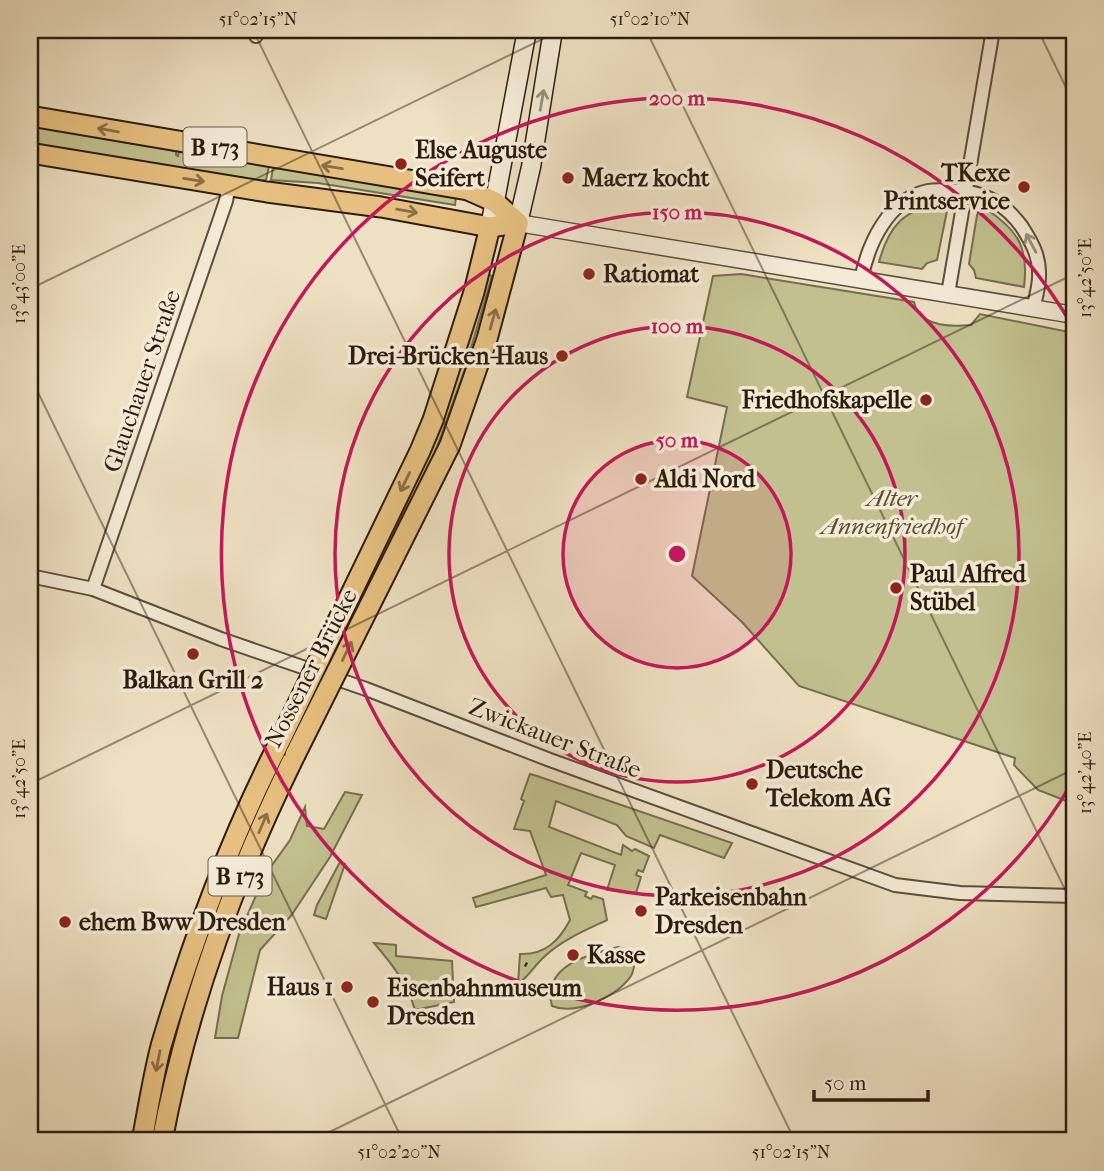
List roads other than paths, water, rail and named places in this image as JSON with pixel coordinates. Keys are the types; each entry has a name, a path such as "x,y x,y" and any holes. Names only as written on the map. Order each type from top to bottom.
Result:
{"main road":[{"path":"527,30 490,227 518,223 533,154 553,30"},
{"name":"B 173","path":"30,116 468,190 495,202 518,223"},
{"name":"B 173","path":"30,153 229,186 381,207 490,227"},
{"name":"Nossener Brücke","path":"142,1141 161,1049 187,998 270,805 450,444 487,339 518,223"},
{"name":"Nossener Brücke","path":"162,1141 187,998 220,875 275,751 433,420 474,292 490,227"}],"street":[{"path":"948,295 993,30"},
{"name":"Glauchauer Straße","path":"93,589 229,186"},
{"path":"861,280 864,263 877,231 896,209 910,198 928,191 965,191 988,196 1016,218 1026,233 1036,251 1039,271 1033,309"},
{"path":"518,223 1074,315"},
{"name":"Zwickauer Straße","path":"30,576 93,589 221,639 366,689 588,774 895,885 960,893 1074,896"}],"place":[{"name":"Else Auguste Seifert","path":"401,164"},
{"name":"Maerz kocht","path":"568,178"},
{"name":"TKexe Printservice","path":"1024,187"},
{"name":"Ratiomat","path":"589,274"},
{"name":"Drei-Brücken-Haus","path":"562,356"},
{"name":"Friedhofskapelle","path":"926,400"},
{"name":"Aldi Nord","path":"641,479"},
{"name":"Paul Alfred Stübel","path":"896,588"},
{"name":"Balkan Grill 2","path":"193,654"},
{"name":"Deutsche Telekom AG","path":"752,784"},
{"name":"Parkeisenbahn Dresden","path":"641,911"},
{"name":"ehem Bww Dresden","path":"65,922"},
{"name":"Kasse","path":"573,955"},
{"name":"Haus 1","path":"347,987"},
{"name":"Eisenbahnmuseum Dresden","path":"373,1002"}],"park label":[{"name":"Alter Annenfriedhof","path":"892,512"}]}
